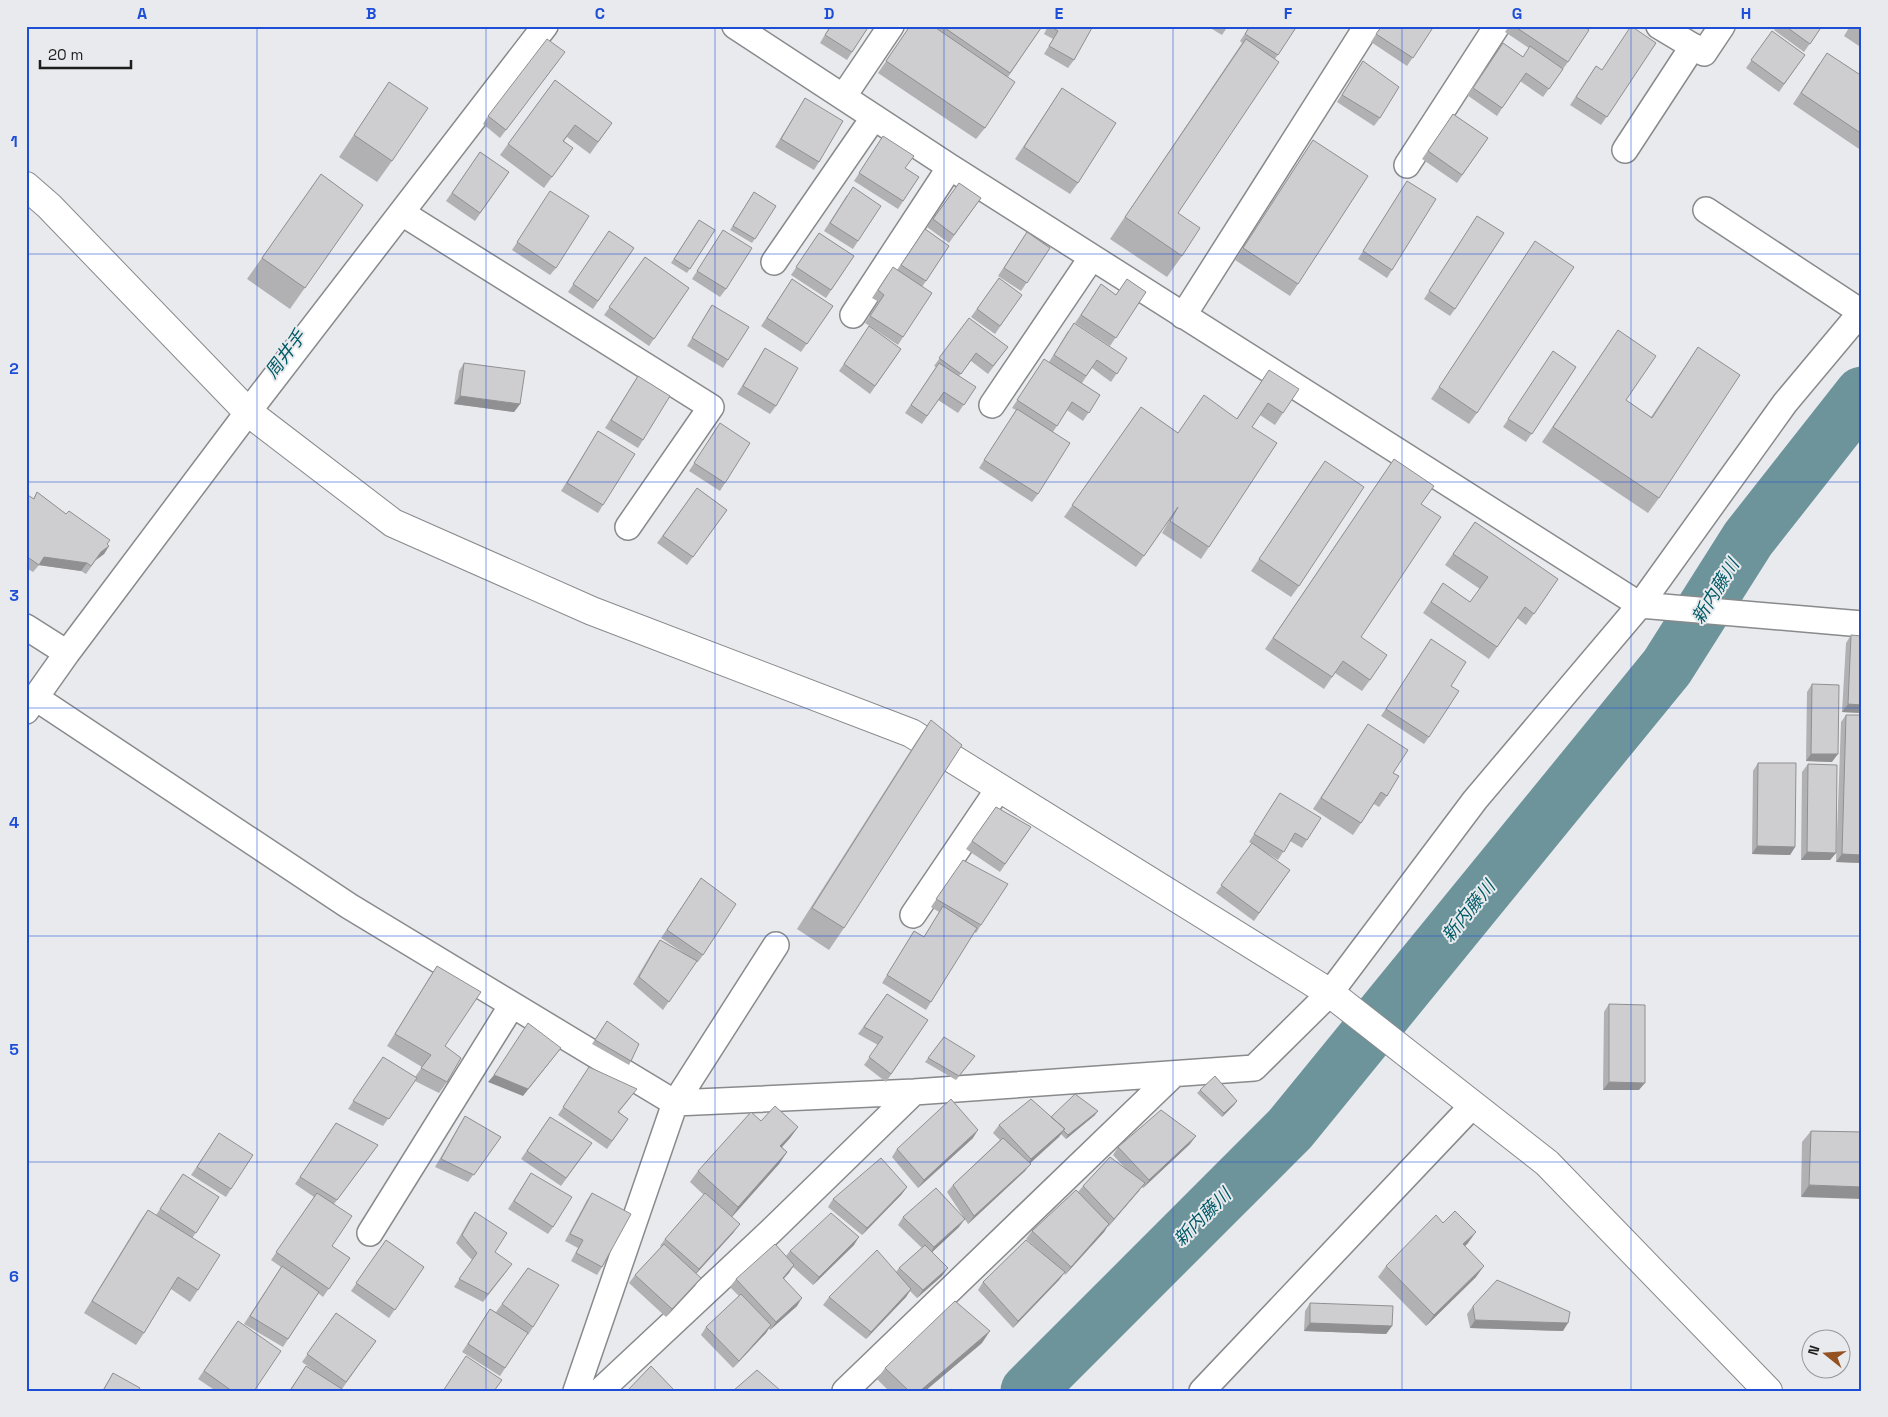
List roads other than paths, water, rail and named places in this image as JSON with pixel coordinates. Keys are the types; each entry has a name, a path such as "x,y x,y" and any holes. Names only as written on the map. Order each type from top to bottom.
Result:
{"street":[{"path":"545,26 248,412 67,653 31,704 349,906 675,1103 914,1092 1254,1068 1330,993 1476,800 1640,606 1785,403 1861,312 1706,210"},
{"path":"735,26 950,167 1640,606 1862,624"},
{"path":"843,96 891,26"},
{"path":"1183,316 1367,26"},
{"path":"1407,165 1497,26"},
{"path":"1659,26 1704,53 1722,26"},
{"path":"1625,150 1693,46"},
{"path":"774,262 874,117"},
{"path":"853,315 950,167"},
{"path":"26,186 49,206 248,412 393,523 592,611 911,733 1330,993 1547,1163 1768,1391"},
{"path":"402,213 711,407 628,527"},
{"path":"992,405 1092,258"},
{"path":"26,627 67,653"},
{"path":"913,915 999,788"},
{"path":"576,1391 675,1103 776,945"},
{"path":"370,1232 512,1005"},
{"path":"845,1391 1174,1074"},
{"path":"600,1391 770,1232 914,1092"},
{"path":"1202,1391 1473,1105"}],"waterway":[{"name":"新内藤川","path":"1028,1391 1290,1129 1667,667 1748,539 1862,394"}],"water label":[{"name":"周井手","path":"285,354"}]}
